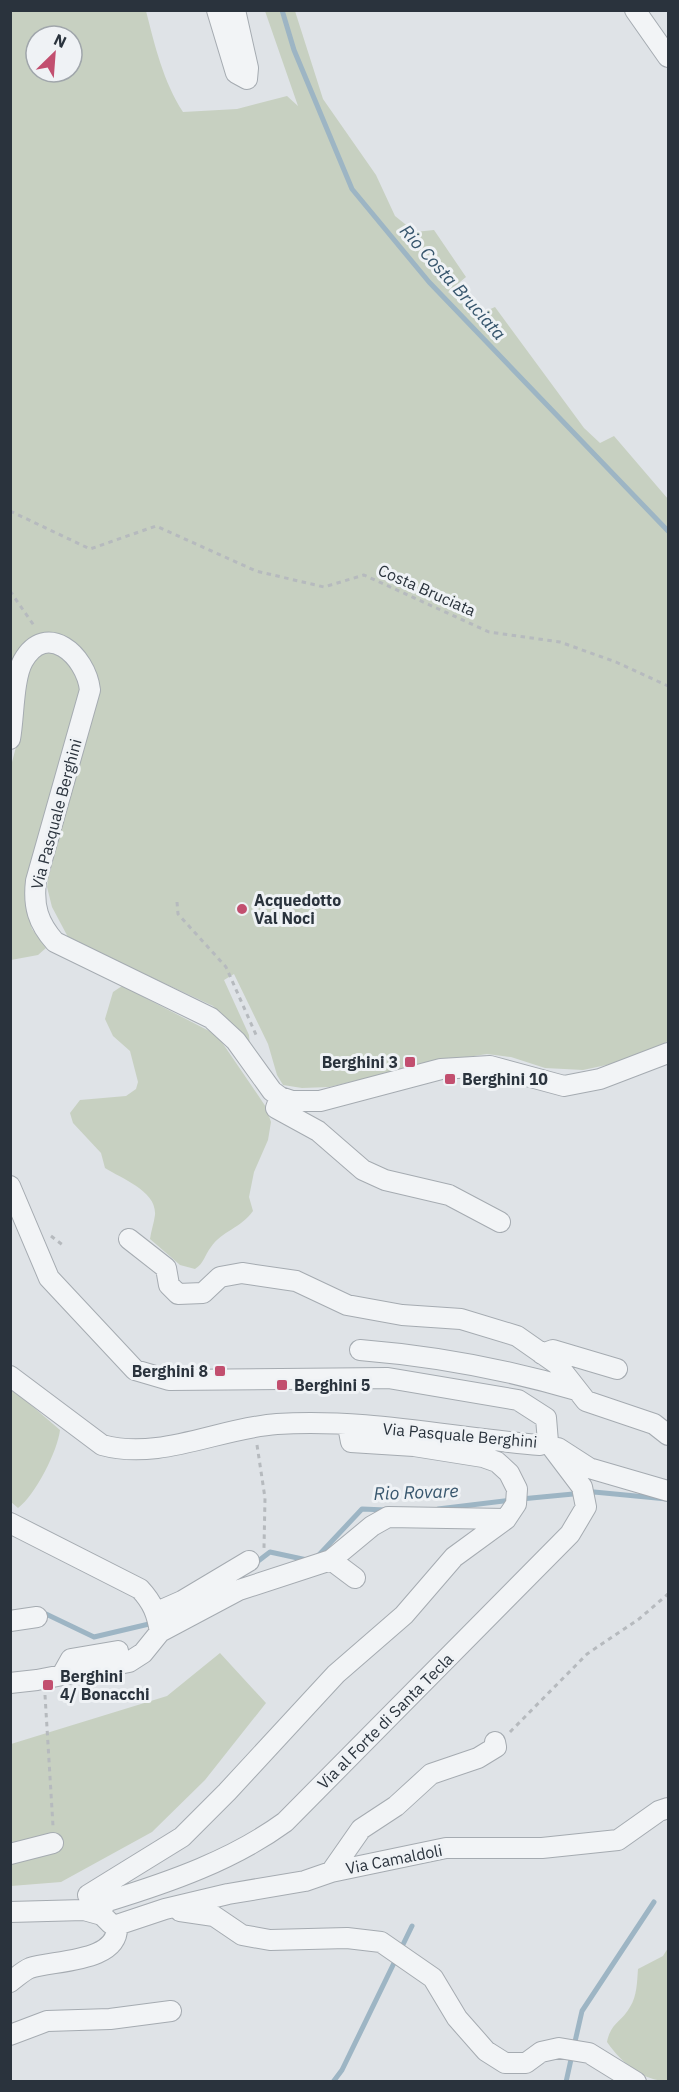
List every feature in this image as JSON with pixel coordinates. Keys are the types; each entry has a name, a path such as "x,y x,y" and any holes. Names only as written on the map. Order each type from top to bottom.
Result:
{"street":[{"path":"217,10 236,73 241,78 247,79 248,68 235,10"},
{"path":"635,10 669,57"},
{"name":"Via Pasquale Berghini","path":"40,645 53,643 76,655 86,671 90,690 36,880 35,906 43,928 55,942 211,1018 236,1041 263,1081 280,1097 276,1108 318,1131 363,1170 385,1180 450,1195 500,1222"},
{"path":"10,739 22,663 30,651 40,645"},
{"path":"280,1097 292,1101 320,1101 441,1069 490,1066 564,1086 600,1079 669,1053"},
{"name":"Via Pasquale Berghini","path":"10,1186 50,1278 135,1370 169,1380 388,1378 518,1400 546,1418 548,1442 540,1445 435,1432 276,1424 180,1445 121,1450 102,1445 10,1376"},
{"path":"129,1239 166,1268 168,1285 178,1294 204,1293 220,1277 242,1273 296,1281 347,1305 402,1315 461,1319 506,1332 517,1336 557,1364 586,1401 654,1424 669,1435"},
{"path":"360,1350 440,1358 522,1374 576,1390"},
{"path":"542,1354 553,1350 617,1369"},
{"path":"209,1424 249,1429"},
{"name":"Via Pasquale Berghini","path":"348,1426 351,1442 414,1446 483,1457 497,1462 509,1473 517,1489 516,1504 506,1519"},
{"path":"548,1442 589,1468 669,1491"},
{"name":"Via al Forte di Santa Tecla","path":"10,1982 29,1969 82,1959 99,1953 110,1944 117,1933 102,1907 108,1901 214,1862 256,1843 285,1822 570,1534 586,1507 582,1487 548,1442"},
{"path":"10,1683 62,1676 129,1662 143,1653 160,1632 239,1590 331,1560 372,1526 388,1517 506,1519"},
{"path":"88,1895 182,1837 227,1792 336,1674 404,1615 454,1557 506,1519"},
{"path":"10,1523 140,1589 157,1612 160,1632"},
{"path":"331,1560 355,1578"},
{"path":"157,1612 182,1601 249,1561"},
{"path":"10,1621 37,1617"},
{"path":"62,1676 71,1659 123,1650 138,1643"},
{"path":"331,1872 361,1829 396,1806 431,1774 478,1758 496,1747 495,1742"},
{"name":"Via Camaldoli","path":"109,1920 228,1894 305,1881 331,1872 446,1848 542,1848 618,1840 659,1811 669,1808"},
{"path":"10,1854 53,1843"},
{"path":"165,1909 204,1913 242,1935 270,1940 347,1938 381,1942 433,1978 457,2018 486,2051 505,2063 526,2063 542,2052 559,2048 589,2053 636,2082"},
{"path":"10,1912 84,1910 109,1920"},
{"path":"10,2035 47,2021 71,2018 110,2019 171,2011"}],"path":[{"name":"Costa Bruciata","path":"10,512 90,549 156,526 256,571 324,587 364,575 489,632 560,642 616,662 669,686"},
{"path":"10,591 41,636 40,645"},
{"path":"177,902 178,914 226,967 258,1041"},
{"path":"249,1429 264,1498 264,1548 249,1561"},
{"path":"495,1742 516,1727 587,1654 639,1619 669,1594"},
{"path":"37,1680 45,1694 53,1843"}],"green space":[{"path":"11,11 146,11 165,76 183,112 237,109 287,96 298,106 265,11 295,11 323,99 376,175 395,216 415,232 434,230 466,277 448,292 477,315 495,307 584,428 600,443 614,436 668,499 668,1041 639,1058 583,1070 545,1068 511,1057 487,1054 436,1062 329,1087 302,1088 283,1085 277,1075 268,1044 234,974 224,980 249,1035 250,1048 213,1006 69,939 52,907 47,887 51,854 97,685 52,637 11,685"},
{"path":"54,650 70,661 75,668 78,675 80,700 25,901 32,929 46,948 38,955 11,960 11,766 21,728 24,676 42,652"},
{"path":"122,986 217,1035 266,1107 271,1122 268,1140 254,1172 249,1197 253,1211 243,1222 215,1242 201,1264 195,1269 180,1265 150,1239 155,1215 150,1199 145,1192 105,1168 101,1153 73,1123 70,1113 80,1100 126,1096 136,1089 138,1082 130,1051 113,1036 105,1019 113,992"},
{"path":"10,1387 60,1430 45,1472 25,1502 18,1508 11,1502"},
{"path":"220,1653 266,1703 205,1780 152,1832 61,1882 11,1886 11,1744 167,1696"},
{"path":"668,1948 668,2081 650,2078 633,2069 607,2042 611,2030 632,2003 638,1969 663,1956"}],"waterway":[{"name":"Rio Costa Bruciata","path":"282,10 294,50 352,189 429,282 668,531"},
{"name":"Rio Rovare","path":"521,1499 594,1492 667,1499"},
{"name":"Rio Rovare","path":"438,1509 512,1500"},
{"name":"Rio Rovare","path":"317,1557 362,1509 386,1510"},
{"name":"Rio Rovare","path":"253,1565 270,1552 307,1560"},
{"name":"Rio Rovare","path":"46,1614 94,1637 149,1624"},
{"path":"574,2046 582,2011 654,1902"},
{"path":"333,2082 342,2070 412,1926"},
{"path":"566,2082 572,2055"}],"place":[{"name":"Acquedotto Val Noci","path":"242,909"},
{"name":"Berghini 3","path":"410,1062"},
{"name":"Berghini 10","path":"450,1079"},
{"name":"Berghini 8","path":"220,1371"},
{"name":"Berghini 5","path":"282,1385"},
{"name":"Berghini 4/ Bonacchi","path":"48,1685"}]}
